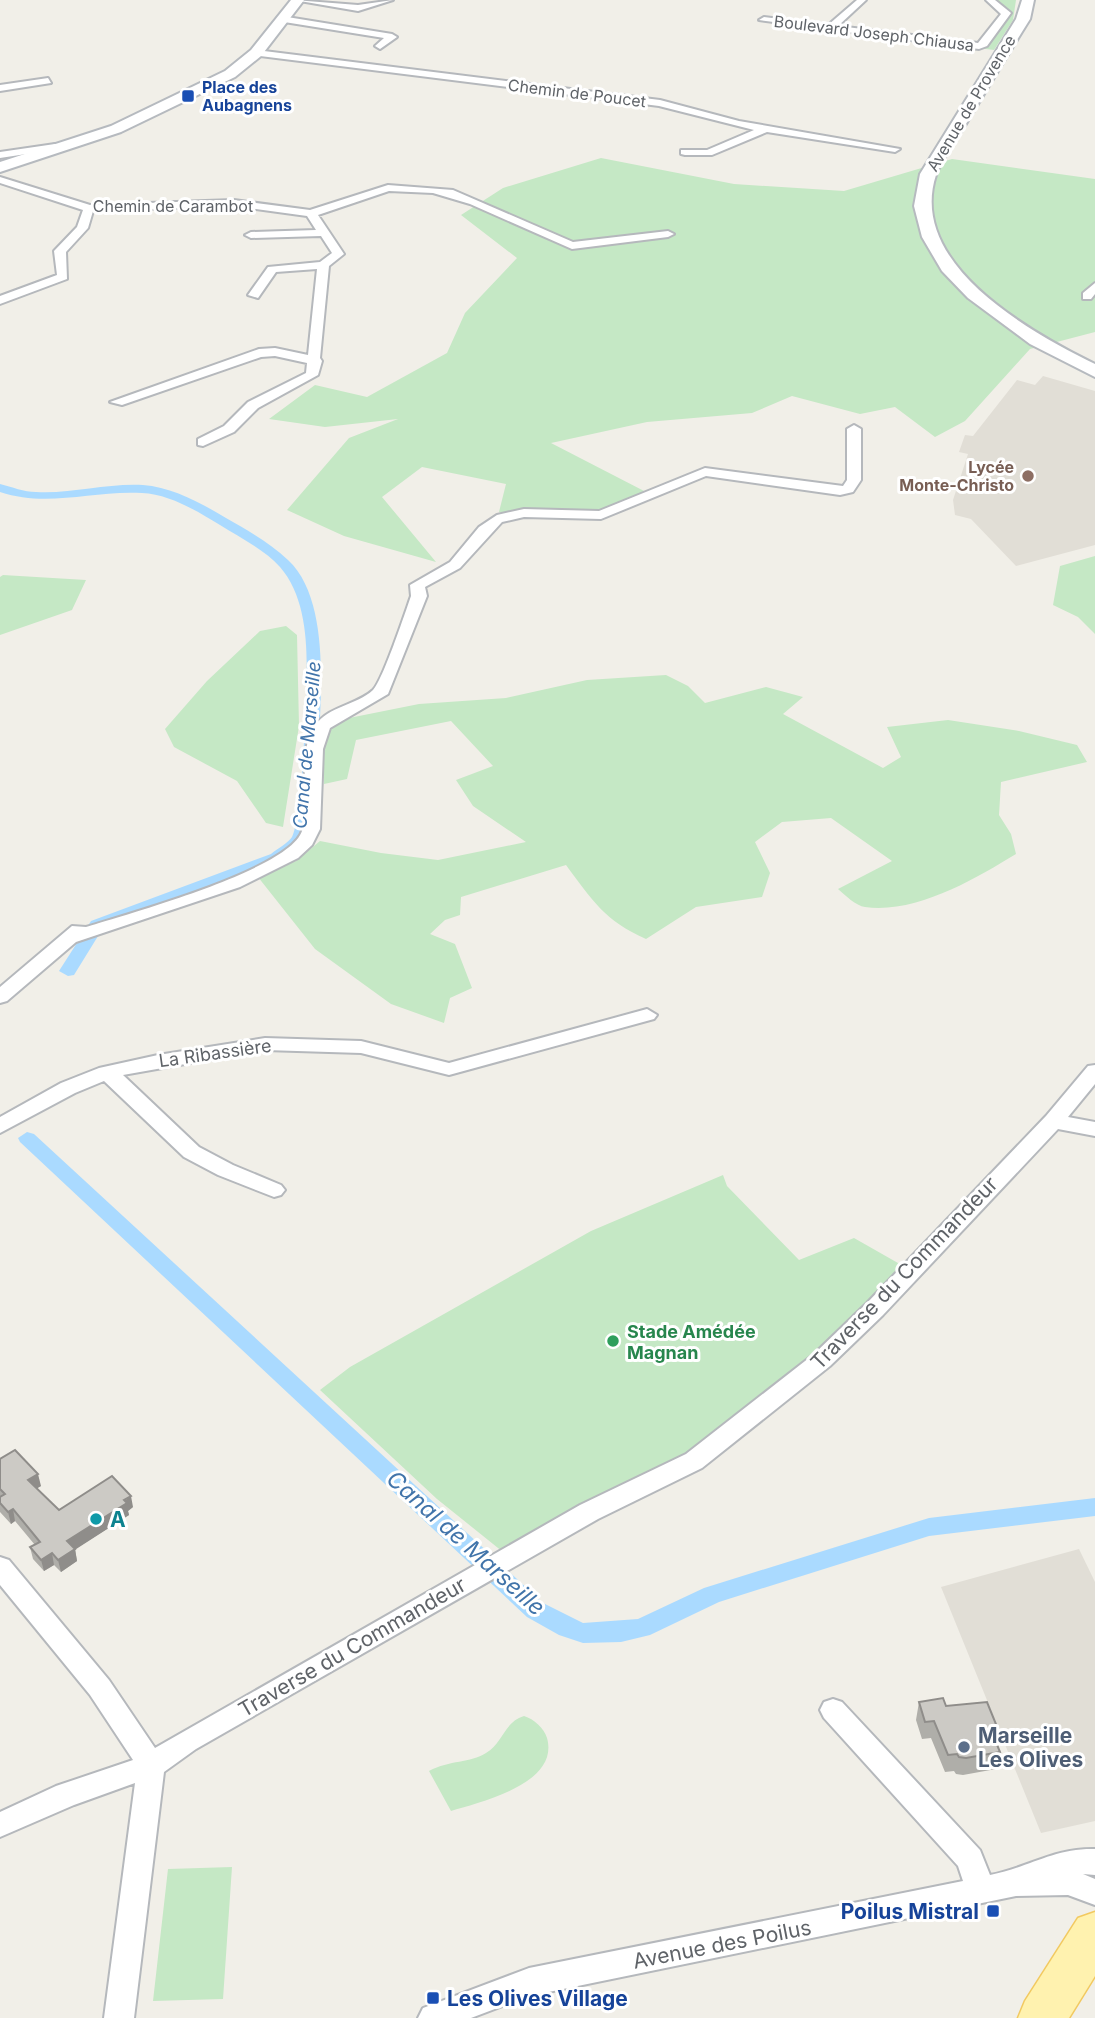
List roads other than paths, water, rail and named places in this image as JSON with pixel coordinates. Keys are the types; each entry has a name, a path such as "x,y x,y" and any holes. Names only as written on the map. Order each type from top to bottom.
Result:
{"main road":[{"path":"0,167 55,147 116,130 230,74 256,53 298,0"},
{"name":"Avenue de Provence","path":"1027,4 928,174 922,190 922,213 938,253 964,285 1027,333 1095,369"},
{"path":"1042,2018 1095,1934"},
{"path":"1068,2018 1095,1973"}],"street":[{"path":"298,0 358,8 389,0"},
{"path":"830,28 862,0"},
{"path":"990,0 1006,12"},
{"path":"984,44 1006,12 1027,4"},
{"path":"281,19 392,37 380,46"},
{"name":"Boulevard Joseph Chiausa","path":"764,20 973,46 984,44"},
{"name":"Chemin de Poucet","path":"256,53 660,103 764,129 895,149"},
{"path":"0,88 48,81"},
{"path":"685,152 708,153 764,129"},
{"path":"0,155 55,147"},
{"name":"Chemin de Carambot","path":"0,180 89,208 234,204 311,213 388,188 433,190 449,192 474,202 572,246 668,234"},
{"path":"0,300 63,277 60,251 82,228 89,208"},
{"path":"254,295 272,269 279,266 323,265 338,254 311,213"},
{"path":"251,234 324,233"},
{"path":"203,442 229,429 253,405 307,381 312,375 316,361 323,265"},
{"path":"117,402 259,352 275,352 316,361"},
{"path":"82,934 137,911 252,875 297,852 307,840 313,816 317,735 334,718 382,691 419,596 418,585 456,565 484,530 497,519 524,513 601,515 705,472 840,491 848,489 854,480 854,429"},
{"path":"0,997 82,934 95,919 137,911"},
{"name":"La Ribassière","path":"0,1126 68,1088 106,1073 158,1061 265,1044 361,1047 449,1069 647,1015"},
{"name":"Traverse du Commandeur","path":"0,1825 66,1795 151,1766 187,1741 589,1511 694,1461 812,1368 875,1309 1053,1121 1095,1071"},
{"path":"106,1073 126,1086 181,1144 219,1169 274,1190"},
{"path":"1053,1121 1095,1129"},
{"path":"0,1567 84,1667 136,1738 151,1766 119,2018"},
{"path":"833,1710 970,1859 981,1891"},
{"name":"Avenue des Poilus","path":"1016,1883 1036,1870 1070,1861 1095,1862"},
{"name":"Avenue des Poilus","path":"433,2018 529,1983 1016,1883 1068,1882 1095,1892"}],"waterway":[{"name":"Canal de Marseille","path":"0,488 35,496 144,489 178,498 218,518 285,564 300,587 309,616 313,650 313,722 304,818 299,839 277,857 97,925 68,971"},
{"name":"Canal de Marseille","path":"27,1138 535,1610 567,1628 583,1633 621,1632 642,1628 712,1595 929,1527 1095,1507"}],"place":[{"name":"Place des Aubagnens","path":"188,96"},
{"name":"Lycée Monte-Christo","path":"1028,476"},
{"name":"Stade Amédée Magnan","path":"613,1341"},
{"name":"A","path":"96,1519"},
{"name":"Marseille Les Olives","path":"964,1747"},
{"name":"Poilus Mistral","path":"993,1911"},
{"name":"Les Olives Village","path":"433,1998"}]}
